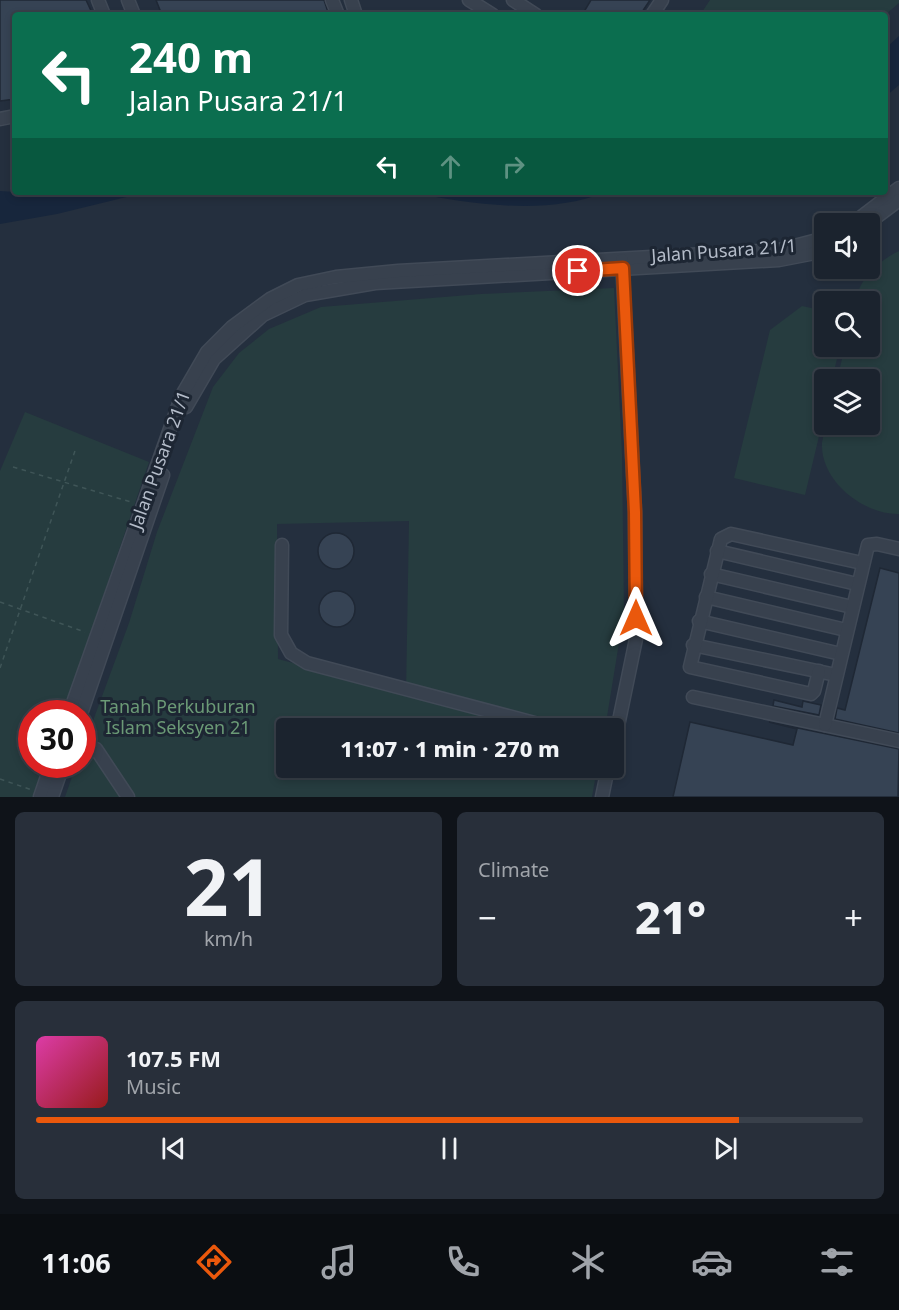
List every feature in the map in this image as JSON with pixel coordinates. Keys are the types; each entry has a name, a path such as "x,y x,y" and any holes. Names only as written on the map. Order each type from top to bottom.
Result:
{"street":[{"path":"469,0 488,12"},
{"path":"513,0 531,12"},
{"path":"866,213 899,188"},
{"path":"880,214 899,200"},
{"name":"Jalan Pusara 21/1","path":"86,700 189,399 214,358 263,315 305,295 375,283 779,250 814,241"},
{"name":"Jalan Pusara 21/1","path":"74,700 182,396 207,352 232,327 270,299 298,285 336,277 500,264 780,260 814,252"},
{"path":"619,718 636,639 635,512 622,263"},
{"path":"819,671 814,691 811,694 690,666 693,645 721,539 730,534 862,564"},
{"path":"825,725 868,545 877,544 899,549"},
{"path":"282,545 282,635 291,652 307,663 515,718"},
{"path":"717,551 857,584"},
{"path":"711,574 852,607"},
{"path":"706,597 846,630"},
{"path":"699,621 841,654"},
{"path":"693,645 836,675"},
{"path":"693,697 899,741"},
{"path":"96,749 128,797"},
{"path":"44,796 48,778"},
{"path":"44,796 55,778"},
{"path":"602,797 606,778"}],"path":[{"path":"0,668 76,448"},
{"path":"13,467 143,506"},
{"path":"0,602 97,636"},
{"path":"0,778 44,796"}],"green space":[{"path":"710,0 899,0 899,3 888,12 702,12"},
{"path":"899,251 899,514 872,509 847,493 828,470 823,457 822,443 824,435 880,435 880,369 840,369 842,357 880,357 880,291 858,291 865,279 880,279 880,263"},
{"name":"Tanah Perkuburan Islam Seksyen 21","path":"614,288 622,454 624,612 607,718 276,718 276,778 595,778 592,797 65,797 72,778 96,778 96,713 129,623 157,532 213,387 239,353 269,329 321,307 481,294","holes":["409,521 406,693 278,659 277,524"]},
{"path":"802,306 814,309 814,357 838,357 834,369 814,369 814,435 819,435 805,495 734,478 770,330"},
{"path":"25,412 149,462 68,700 18,700 18,778 42,778 35,797 0,797 0,471"}],"water":[{"path":"899,36 899,85 888,94 888,46"},
{"path":"0,191 12,192 12,195 135,195 57,214 0,224"},
{"path":"425,195 597,195 582,200 532,206 507,206"}],"building":[{"path":"0,0 86,0 92,12 12,12 12,99 0,101"},
{"path":"156,0 324,0 328,12 161,12"},
{"path":"591,0 650,0 642,12 584,12"},
{"path":"336,533 349,538 354,551 349,564 336,569 323,564 318,551 323,538"},
{"path":"880,568 899,573 899,733 835,719 837,708 845,710"},
{"path":"337,591 350,596 355,609 350,622 337,627 324,622 319,609 324,596"},
{"path":"774,700 802,707 803,701 821,705 819,715 773,706"},
{"path":"690,722 793,745 797,729 769,722 899,749 898,797 673,797"}],"route":[{"path":"578,271 623,268 635,512 636,618"}]}
